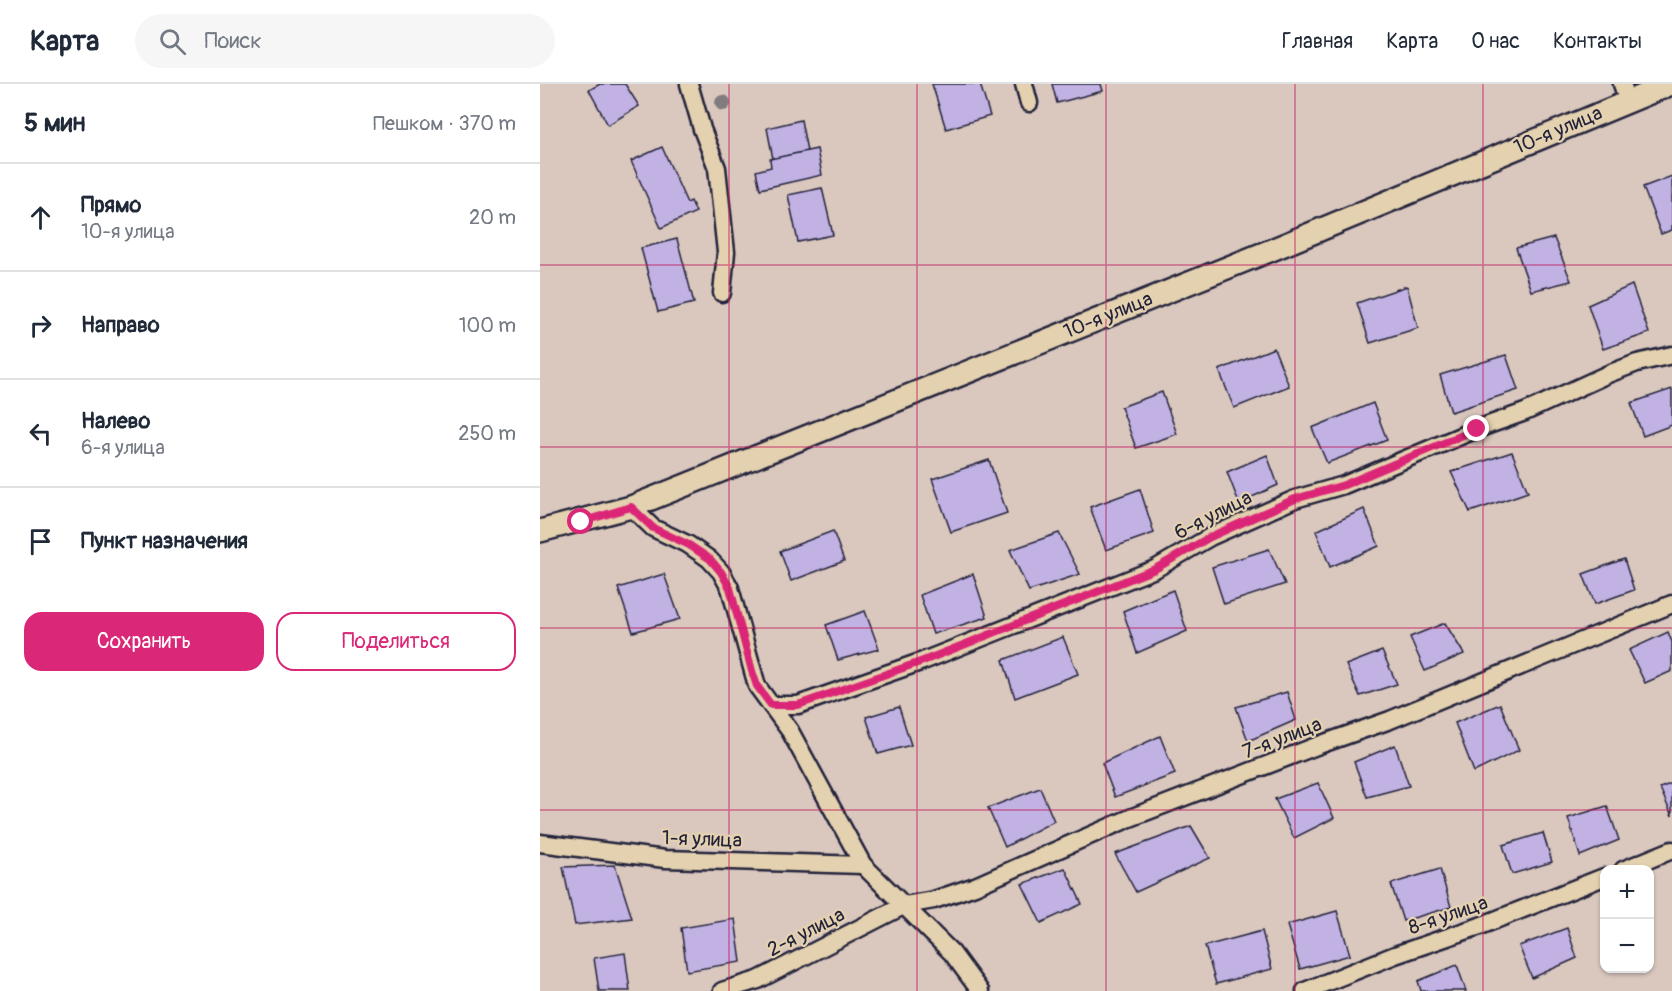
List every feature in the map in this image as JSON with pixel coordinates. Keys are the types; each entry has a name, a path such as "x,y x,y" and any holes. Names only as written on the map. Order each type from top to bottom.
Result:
{"street":[{"path":"689,84 702,129 717,168 726,252 722,293"},
{"path":"1024,84 1029,103"},
{"name":"10-я улица","path":"540,531 631,507 1258,255 1625,92 1671,84"},
{"name":"6-я улица","path":"771,705 798,705 923,661 1155,569 1210,537 1295,499 1344,485 1477,429 1525,412 1608,374 1637,363 1672,355"},
{"path":"631,507 653,528 689,545 710,559 721,572 730,588 757,686 790,731 863,865 952,953 980,991"},
{"name":"7-я улица","path":"905,905 934,900 975,886 1130,818 1390,720 1672,604"},
{"name":"1-я улица","path":"540,843 665,860 863,865"},
{"path":"1635,865 1672,850"},
{"name":"8-я улица","path":"1305,991 1395,955 1480,927 1600,879"},
{"name":"2-я улица","path":"722,991 758,980 905,905"}],"building":[{"path":"600,84 625,84 639,106 608,125 589,90"},
{"path":"932,84 980,84 990,116 946,129"},
{"path":"1052,84 1101,84 1103,91 1057,103"},
{"path":"801,120 807,151 773,159 767,128"},
{"path":"662,147 687,203 691,201 696,212 661,228 631,161"},
{"path":"817,149 822,175 760,189 756,171 771,167 770,159"},
{"path":"1672,176 1672,230 1661,234 1643,187"},
{"path":"822,188 833,235 798,242 788,195"},
{"path":"1554,238 1571,281 1531,291 1516,248"},
{"path":"677,239 694,303 658,312 641,248"},
{"path":"1632,285 1649,333 1603,349 1588,305"},
{"path":"1407,286 1418,328 1370,343 1357,303"},
{"path":"1274,348 1289,386 1234,408 1219,370"},
{"path":"1506,355 1518,390 1451,412 1440,375"},
{"path":"1672,389 1672,425 1643,436 1631,403"},
{"path":"1162,392 1177,434 1136,448 1121,407"},
{"path":"1373,403 1387,440 1327,463 1312,428"},
{"path":"1512,452 1528,492 1470,512 1451,472"},
{"path":"1267,455 1278,485 1239,503 1227,472"},
{"path":"989,460 1007,513 951,532 932,479"},
{"path":"1140,489 1154,533 1106,550 1090,507"},
{"path":"1364,509 1379,546 1330,567 1316,531"},
{"path":"833,531 844,561 791,581 780,551"},
{"path":"1059,533 1080,574 1029,591 1010,550"},
{"path":"1269,549 1285,584 1224,604 1212,567"},
{"path":"1624,559 1634,590 1595,604 1583,574"},
{"path":"664,574 680,619 633,632 618,588"},
{"path":"973,574 987,617 933,634 920,595"},
{"path":"1173,590 1187,631 1137,653 1123,611"},
{"path":"865,611 879,649 838,660 826,625"},
{"path":"1445,623 1464,654 1425,671 1410,637"},
{"path":"1668,632 1672,642 1672,671 1645,683 1629,650"},
{"path":"1063,637 1078,674 1015,698 1003,660"},
{"path":"1382,651 1397,684 1360,696 1346,665"},
{"path":"1287,692 1296,720 1248,741 1236,707"},
{"path":"1500,704 1519,750 1474,772 1455,723"},
{"path":"899,707 911,745 878,754 866,717"},
{"path":"1160,736 1175,774 1115,797 1102,763"},
{"path":"1395,745 1409,786 1367,797 1354,762"},
{"path":"1318,783 1334,818 1294,838 1275,799"},
{"path":"1672,783 1672,816 1660,788"},
{"path":"1040,788 1054,821 1005,847 988,808"},
{"path":"1607,806 1619,840 1580,856 1568,818"},
{"path":"1191,826 1210,858 1136,892 1115,854"},
{"path":"1543,833 1552,862 1512,874 1503,845"},
{"path":"615,865 632,918 575,925 563,867"},
{"path":"1065,868 1082,904 1041,923 1022,884"},
{"path":"1440,869 1451,907 1403,921 1391,884"},
{"path":"1337,911 1350,955 1300,969 1287,925"},
{"path":"735,919 741,962 687,971 681,928"},
{"path":"1567,928 1577,958 1532,978 1519,946"},
{"path":"1262,931 1272,969 1216,984 1205,946"},
{"path":"625,953 630,991 599,991 594,958"},
{"path":"1457,965 1466,991 1421,991 1418,981"}],"route":[{"path":"581,522 631,507 653,528 689,545 710,559 730,588 757,686 771,705 798,705 923,661 1155,569 1210,537 1295,499 1344,485 1477,429"}]}
